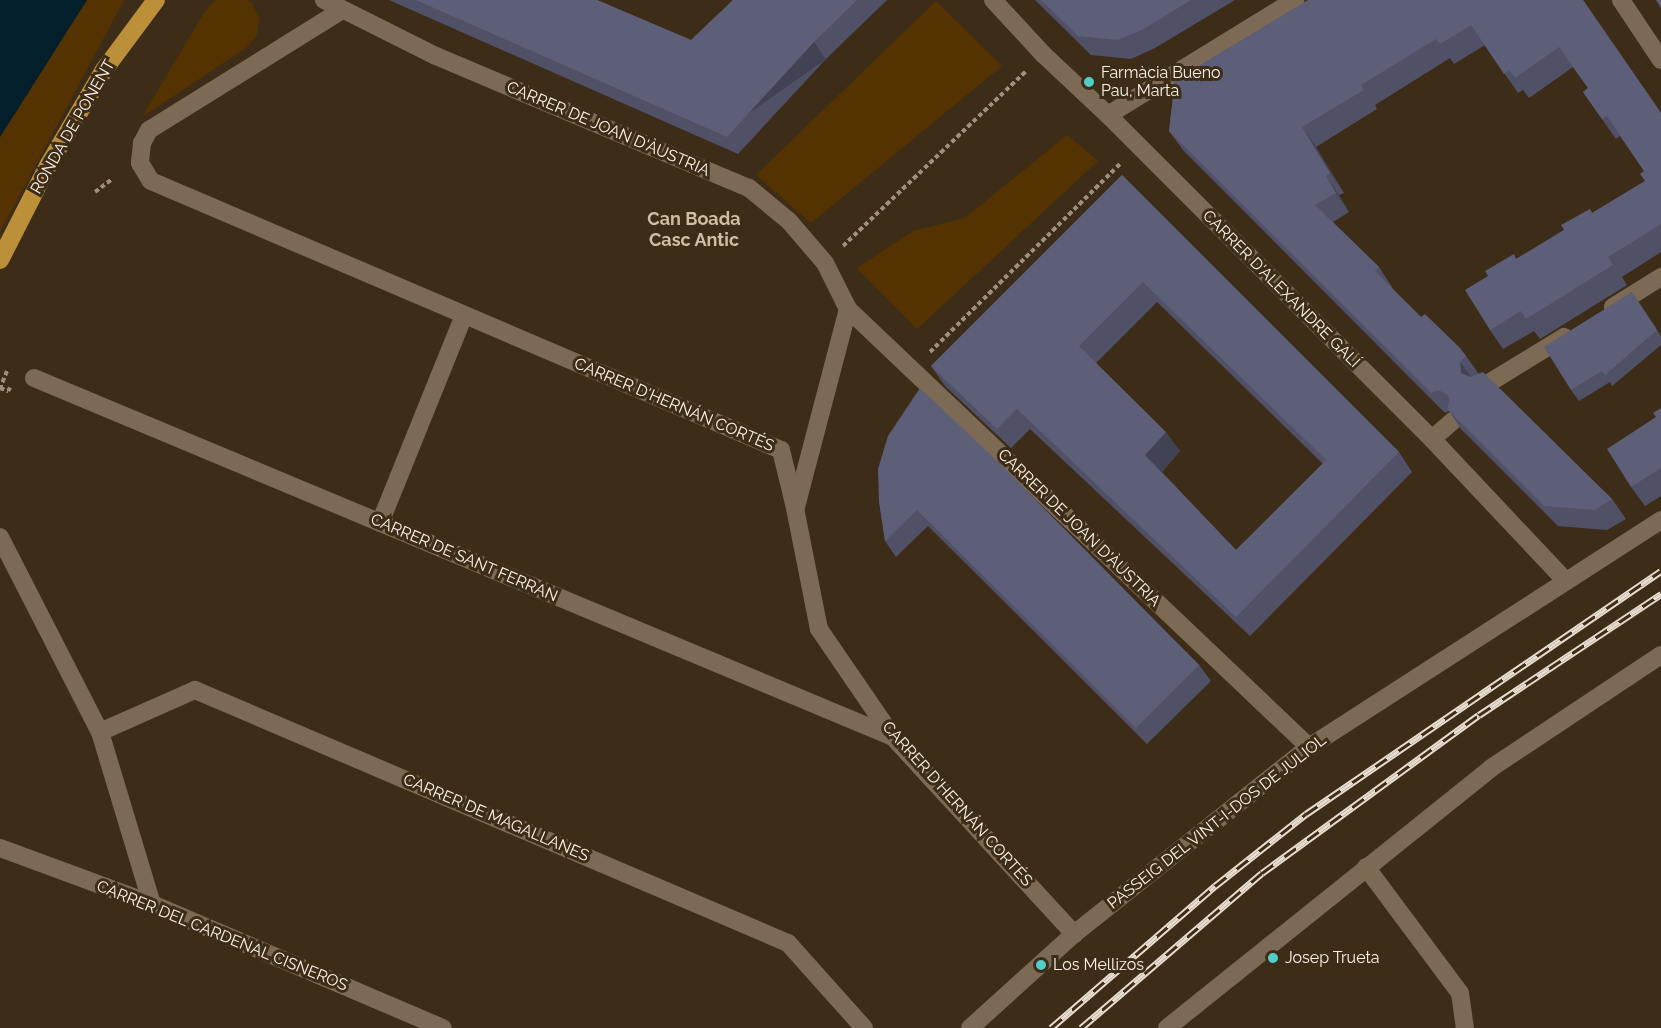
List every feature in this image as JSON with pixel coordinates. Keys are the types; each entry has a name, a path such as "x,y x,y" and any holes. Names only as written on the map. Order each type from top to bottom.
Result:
{"main road":[{"name":"RONDA DE PONENT","path":"0,260 49,164 104,70 156,0"}],"street":[{"name":"CARRER DE JOAN D'ÀUSTRIA","path":"324,0 436,56 748,188 789,221 825,263 848,309 1309,747"},
{"name":"CARRER D'ALEXANDRE GALÍ","path":"993,0 1044,55 1108,115 1432,439 1566,581"},
{"path":"1108,115 1295,0"},
{"path":"1621,0 1661,60"},
{"name":"CARRER D'HERNÁN CORTÉS","path":"342,10 149,130 142,143 140,163 151,181 781,450 819,629 893,737 1074,934"},
{"path":"1602,313 1661,277"},
{"path":"795,508 848,309"},
{"path":"380,523 464,315"},
{"path":"1484,386 1582,326"},
{"name":"CARRER DE SANT FERRAN","path":"34,378 893,737"},
{"path":"1432,439 1453,420"},
{"name":"PASSEIG DEL VINT-I-DOS DE JULIOL","path":"970,1028 1074,934 1309,747 1661,520"},
{"path":"0,537 100,732 152,904"},
{"path":"1167,1028 1491,768 1661,655"},
{"name":"CARRER DE MAGALLANES","path":"100,732 195,690 788,943 864,1028"},
{"name":"CARRER DEL CARDENAL CISNEROS","path":"0,848 152,904 443,1028"},
{"path":"1366,867 1460,993 1465,1028"}],"path":[{"path":"825,263 1044,55"},
{"path":"912,369 1138,146"},
{"path":"95,192 111,180"}],"shaded area":[{"path":"87,0 124,0 0,232 0,137"},
{"path":"215,0 247,0 252,3 259,18 257,35 246,48 142,117 204,13"},
{"path":"936,1 1002,66 811,223 756,175"},
{"path":"1067,135 1098,161 917,329 857,268 913,231 965,218"}],"water":[{"path":"0,0 87,0 0,137"}],"building":[{"path":"416,0 597,0 691,40 733,0 857,0 814,42 727,137"},
{"path":"1041,0 1191,0 1142,30 1118,40 1078,36"},
{"path":"1308,0 1583,0 1661,113 1661,224 1608,257 1613,265 1526,319 1521,311 1490,330 1465,290 1488,276 1485,271 1514,254 1516,259 1564,230 1561,225 1590,209 1592,213 1645,181 1640,174 1644,171 1607,116 1602,119 1583,92 1588,88 1559,47 1515,78 1509,70 1504,74 1471,25 1440,44 1436,39 1361,85 1364,90 1302,127 1330,173 1326,176 1336,193 1315,205 1379,267 1375,271 1421,317 1425,314 1460,348 1466,356 1460,362 1461,373 1471,377 1483,372 1612,499 1594,510 1544,506 1447,409 1450,400 1447,394 1438,390 1431,393 1169,131 1175,80"},
{"path":"1122,175 1399,452 1236,617 1017,409 997,429 931,366","holes":["1143,282 1326,460 1236,550 1145,455 1166,432 1079,346"]},
{"path":"1632,292 1657,330 1605,375 1602,371 1571,390 1544,347"},
{"path":"920,388 997,461 1199,665 1136,728 917,510 885,541 879,501 878,469 888,436"},
{"path":"1661,408 1661,468 1631,487 1607,449 1656,417 1653,413"}],"railway":[{"path":"1051,1028 1215,886 1306,814 1661,571"},
{"path":"1081,1028 1262,873 1479,715 1661,594"}],"place":[{"name":"Farmàcia Bueno Pau, Marta","path":"1089,82"},
{"name":"Josep Trueta","path":"1273,958"},
{"name":"Los Mellizos","path":"1041,965"}],"district":[{"name":"Can Boada Casc Antic","path":"694,230"}]}
